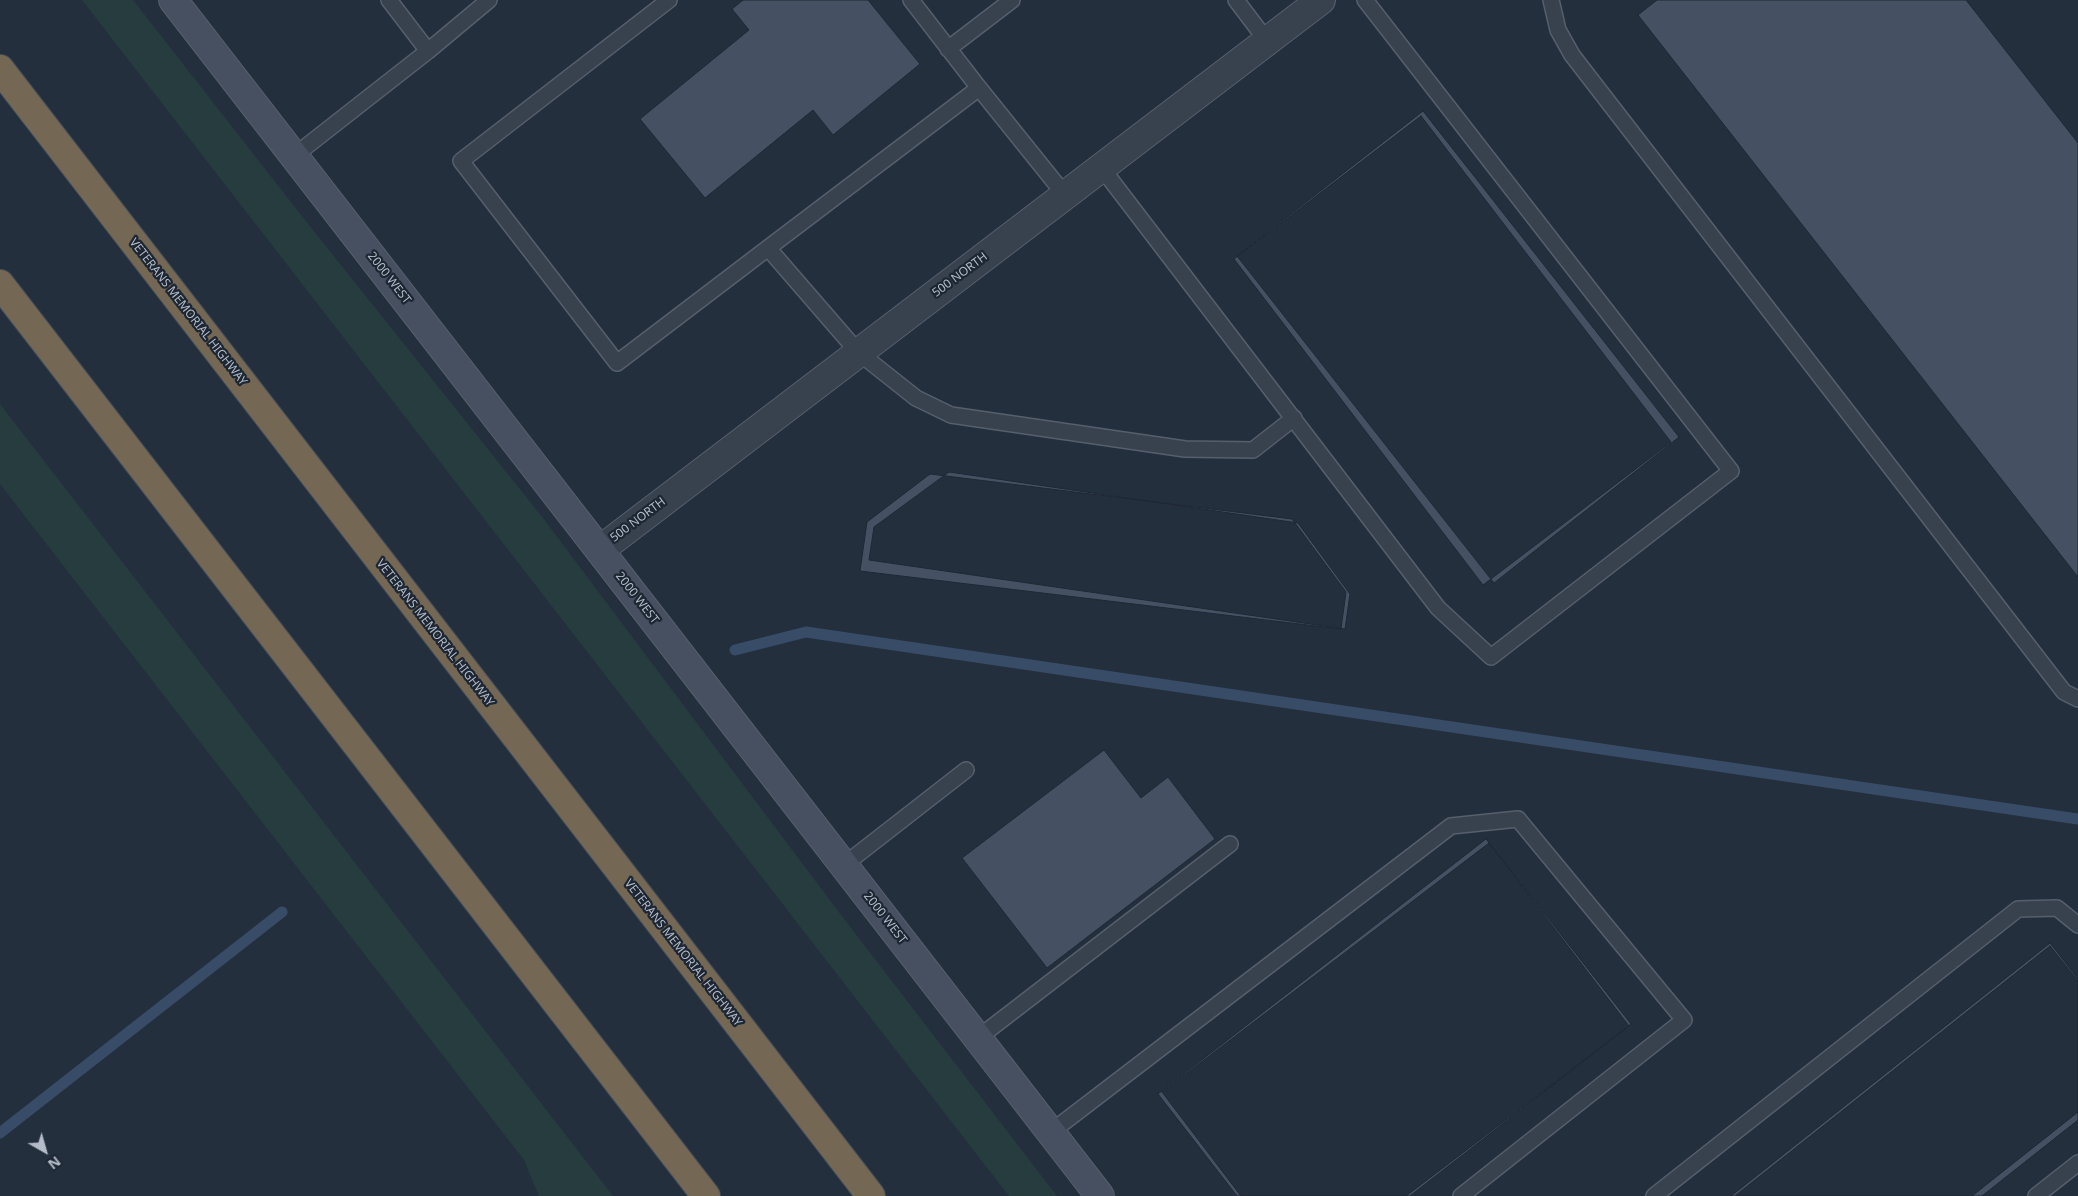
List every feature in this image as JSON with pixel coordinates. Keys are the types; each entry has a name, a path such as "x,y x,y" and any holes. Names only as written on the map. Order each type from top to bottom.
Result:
{"highway":[{"name":"VETERANS MEMORIAL HIGHWAY","path":"0,70 871,1196"},
{"path":"0,284 706,1196"}],"street":[{"name":"2000 WEST","path":"173,0 1100,1196"},
{"name":"500 NORTH","path":"600,550 1321,0"}],"lane":[{"path":"389,0 428,51"},
{"path":"294,156 428,51 489,0"},
{"path":"669,0 461,161 617,363 979,88"},
{"path":"911,0 1065,195"},
{"path":"948,49 1012,0"},
{"path":"1236,0 1267,41"},
{"path":"1101,167 1438,608 1491,657 1731,471 1366,0"},
{"path":"1552,0 1558,30 1572,55 2064,692 2078,699"},
{"path":"768,248 858,352 916,398 951,415 1185,449 1253,450 1294,418"},
{"path":"844,865 966,770"},
{"path":"1051,1132 1451,826 1518,819 1684,1020 1461,1196"},
{"path":"978,1038 1230,844"},
{"path":"1654,1196 2018,909 2057,908 2078,925"},
{"path":"2036,1196 2078,1163"}],"green space":[{"path":"82,0 133,0 305,220 543,518 838,911 1057,1196 1009,1196"},
{"path":"0,404 613,1196 539,1196 524,1160 0,484"}],"building":[{"path":"743,0 868,0 920,64 833,135 813,110 705,198 640,119 749,30 732,9"},
{"path":"1657,0 1966,0 2078,143 2078,577 1638,15"},
{"path":"1423,111 1679,437 1494,583 1237,256"},
{"path":"1421,116 1671,442 1483,585 1234,259"},
{"path":"949,472 1298,523 1350,594 1345,629 869,560 874,527"},
{"path":"930,474 1292,519 1346,592 1341,629 860,571 867,522"},
{"path":"1104,750 1141,798 1168,777 1215,839 1047,968 962,858"},
{"path":"1486,839 1631,1024 1410,1196 1237,1196 1158,1094"},
{"path":"1489,843 1629,1026 1406,1196 1241,1196 1162,1092"},
{"path":"2050,943 2078,979 2078,1112 1972,1196 1731,1196"},
{"path":"2050,946 2078,981 2078,1120 1982,1196 1735,1196"}],"waterway":[{"path":"735,650 806,632 2078,819"},
{"path":"0,1133 282,912"}]}
